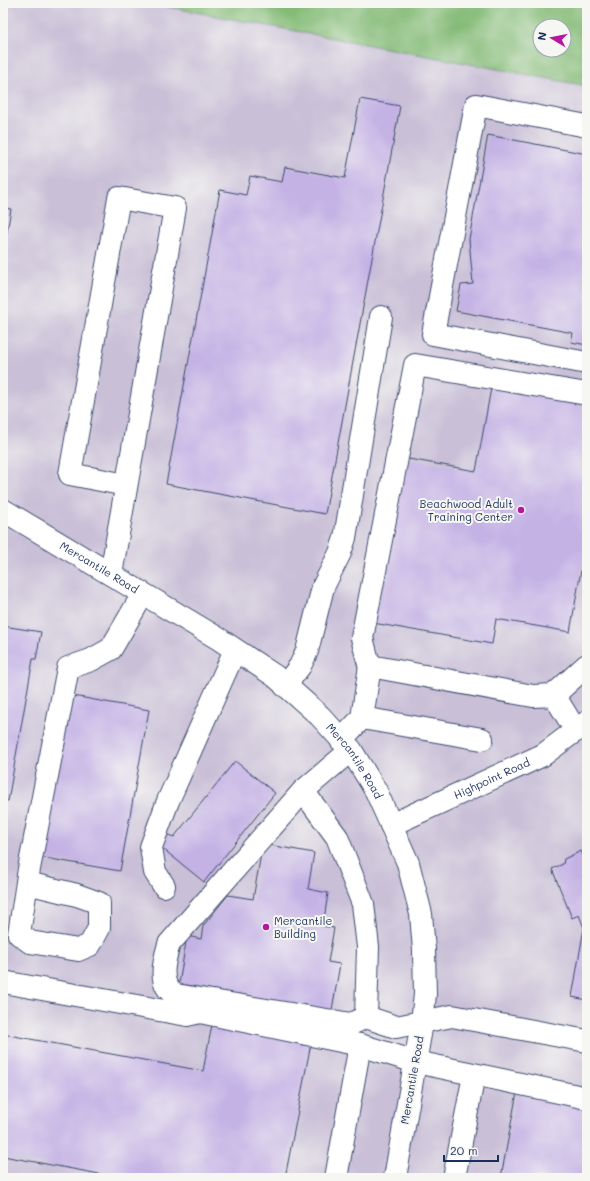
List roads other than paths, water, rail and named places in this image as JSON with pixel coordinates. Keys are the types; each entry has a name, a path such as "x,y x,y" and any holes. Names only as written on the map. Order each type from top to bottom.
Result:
{"street":[{"path":"587,126 476,105 432,334 587,363"},
{"path":"110,574 126,485 175,208 119,198 70,474 126,485"},
{"path":"285,686 300,666 307,651 323,587 340,553 345,538 381,317"},
{"path":"587,394 415,364 362,638 370,668 362,718 346,745 186,922 169,944 164,962 164,981 169,991 176,995 350,1024 366,1017 396,1027 452,1016 587,1041"},
{"name":"Mercantile Road","path":"3,510 235,650 285,686 320,716 346,745 376,791 408,863 421,914 424,950 425,994 422,1023 395,1178"},
{"path":"27,883 68,668 91,660 111,649 143,594"},
{"path":"164,886 155,872 151,847 168,801 235,650"},
{"path":"370,668 370,666 533,696 554,695 587,665"},
{"path":"554,695 582,727"},
{"path":"362,718 482,739"},
{"name":"Highpoint Road","path":"391,825 544,755 582,727"},
{"path":"303,791 337,837 363,904 368,947 366,1017"},
{"path":"3,982 187,1015 200,1012 360,1045 416,1062 587,1098"},
{"path":"336,1178 360,1045"},
{"path":"454,1178 474,1074"}],"place":[{"name":"Beachwood Adult Training Center","path":"521,510"},
{"name":"Mercantile Building","path":"266,927"}]}
